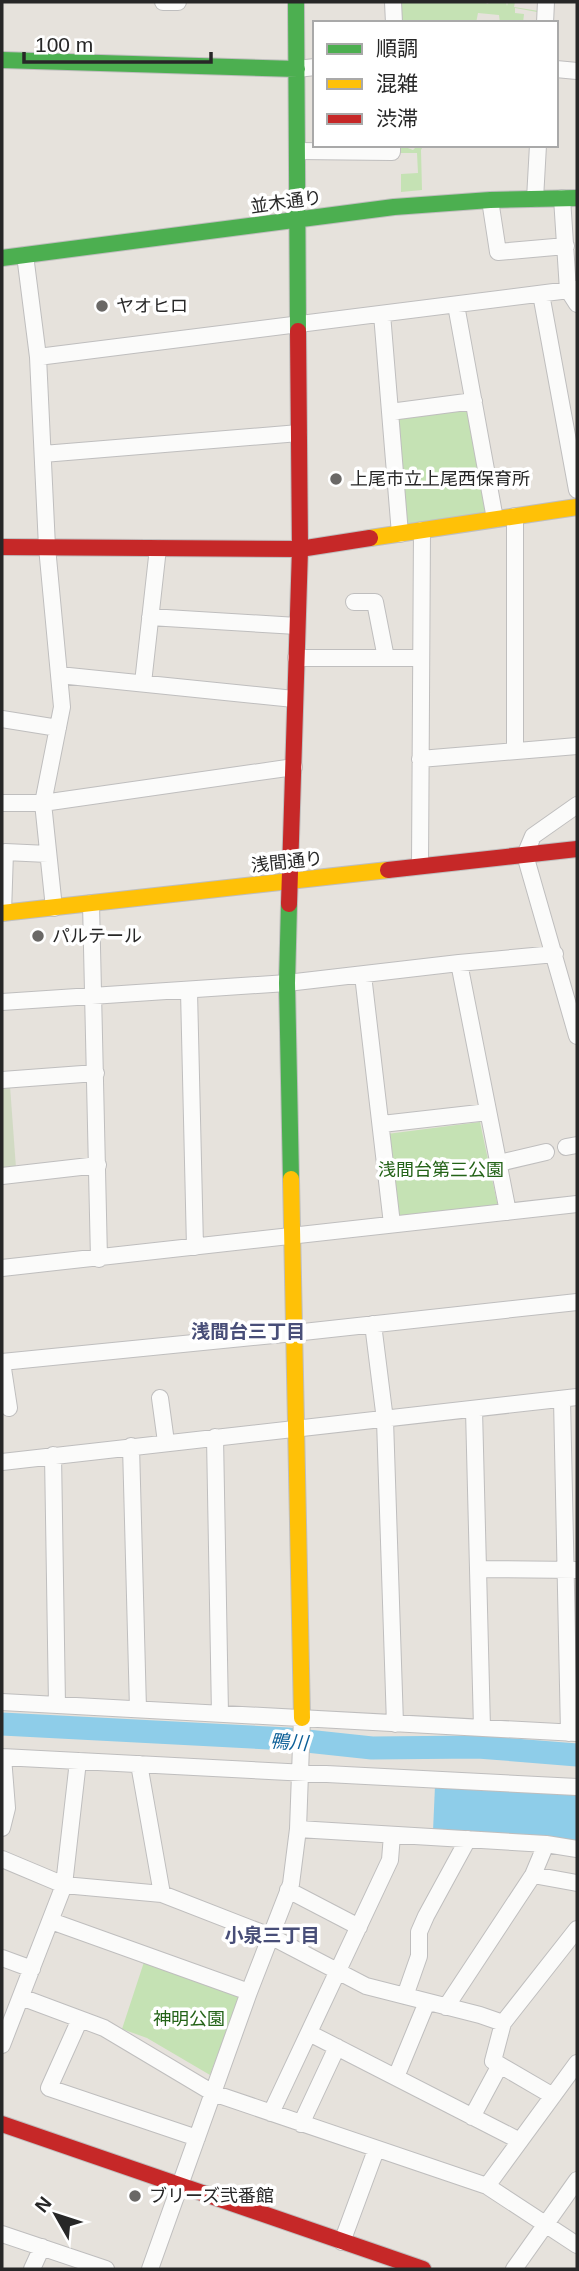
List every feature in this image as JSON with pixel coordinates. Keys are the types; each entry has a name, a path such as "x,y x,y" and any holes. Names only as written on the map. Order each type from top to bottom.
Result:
{"street":[{"path":"163,2 178,2"},
{"path":"150,2269 288,1890 298,1829 302,1718 287,983 300,549 296,2"},
{"path":"393,2 394,21"},
{"path":"545,21 546,2"},
{"path":"2,60 297,69 313,67"},
{"path":"558,69 577,71"},
{"path":"299,151 392,152 392,147"},
{"path":"535,199 538,147"},
{"path":"38,357 541,294 574,294 566,246 570,198"},
{"name":"並木通り","path":"2,258 394,207 570,198"},
{"path":"490,200 498,252 566,246"},
{"path":"25,256 38,357 47,547 62,707 43,803 54,908"},
{"path":"541,294 577,490"},
{"path":"456,305 495,519"},
{"path":"383,314 400,534"},
{"path":"390,412 474,401"},
{"path":"43,454 299,433"},
{"path":"2,547 300,549 577,507"},
{"path":"515,516 515,751"},
{"path":"420,866 422,530"},
{"path":"143,683 158,548"},
{"path":"354,602 375,602 386,658"},
{"path":"150,617 297,626"},
{"path":"296,658 421,659"},
{"path":"59,675 294,699"},
{"path":"2,719 58,728"},
{"path":"420,759 577,747"},
{"path":"2,803 43,803 294,766"},
{"path":"577,805 533,836 525,855 577,1036"},
{"name":"浅間通り","path":"2,913 577,849"},
{"path":"2,913 5,852 48,854"},
{"path":"91,903 99,1259"},
{"path":"2,1002 287,983 459,962 555,954"},
{"path":"459,962 509,1212"},
{"path":"363,975 392,1224"},
{"path":"189,991 195,1247"},
{"path":"2,1080 96,1073"},
{"path":"382,1124 488,1112"},
{"path":"499,1163 546,1152"},
{"path":"2,1176 98,1165"},
{"path":"2,1268 577,1204"},
{"path":"9,1408 2,1362 577,1301"},
{"path":"373,1324 385,1420 395,1724"},
{"path":"160,1398 166,1442"},
{"path":"2,1462 570,1398 573,1733 2,1702"},
{"path":"474,1410 482,1728"},
{"path":"215,1437 220,1714"},
{"path":"131,1446 138,1709"},
{"path":"53,1455 57,1705"},
{"path":"478,1569 571,1570"},
{"path":"2,1828 7,1808 2,1757 577,1787"},
{"path":"2,2045 5,2028 21,1997 64,1885 78,1761"},
{"path":"139,1764 162,1894"},
{"path":"298,1829 546,1844 577,1849"},
{"path":"271,2113 390,1860 392,1835"},
{"path":"405,1996 419,1956 419,1932 425,1916 468,1839"},
{"path":"446,2007 533,1875 546,1844"},
{"path":"2,1859 64,1885 162,1894 270,1936 366,1986 503,2023"},
{"path":"533,1875 577,1883"},
{"path":"288,1890 359,1927"},
{"path":"51,1921 249,1992"},
{"path":"553,2096 494,2061 503,2023 577,1929"},
{"path":"2,1958 32,1969"},
{"path":"21,1997 104,2028 213,2093 487,2186 577,2245"},
{"path":"396,2077 427,2002"},
{"path":"80,2019 49,2088 197,2138"},
{"path":"309,2033 520,2141"},
{"path":"301,2124 337,2047"},
{"path":"487,2186 577,2063"},
{"path":"472,2116 500,2065"},
{"path":"2,2124 423,2269"},
{"path":"342,2242 376,2150"},
{"path":"514,2269 577,2180"},
{"path":"2,2234 106,2269"},
{"path":"32,2269 42,2247"}],"green space":[{"path":"399,2 506,2 507,6 508,2 515,2 514,7 539,11 538,21 537,12 515,8 515,13 524,14 523,21 500,21 499,15 478,13 476,21 398,21"},
{"path":"400,147 413,150 422,147 422,190 401,192 401,174 418,173 417,153 400,153"},
{"path":"469,407 485,513 404,524 398,419"},
{"path":"10,1086 16,1168 2,1170 2,1087"},
{"name":"浅間台第三公園","path":"480,1122 498,1207 395,1219 387,1134"},
{"name":"神明公園","path":"144,1962 239,1997 210,2075 147,2038 122,2029"}],"water":[{"path":"435,1786 577,1793 577,1843 433,1831"}],"waterway":[{"name":"鴨川","path":"2,1724 288,1739 372,1748 478,1747 577,1755"}],"traffic: fast":[{"path":"296,2 298,331"},
{"path":"2,60 297,69"},
{"path":"2,258 394,207 490,200 577,198"},
{"path":"289,904 287,983 291,1179"}],"traffic: slow":[{"path":"370,538 577,507"},
{"path":"2,913 388,870"},
{"path":"291,1179 302,1718"}],"traffic: jam":[{"path":"289,904 300,549 298,331"},
{"path":"2,547 300,549 370,538"},
{"path":"388,870 577,849"},
{"path":"2,2124 423,2269"}],"place":[{"name":"ヤオヒロ","path":"102,306"},
{"name":"上尾市立上尾西保育所","path":"336,479"},
{"name":"パルテール","path":"38,936"},
{"name":"ブリーズ弐番館","path":"135,2196"}],"district":[{"name":"浅間台三丁目","path":"248,1331"},
{"name":"小泉三丁目","path":"272,1935"}]}
